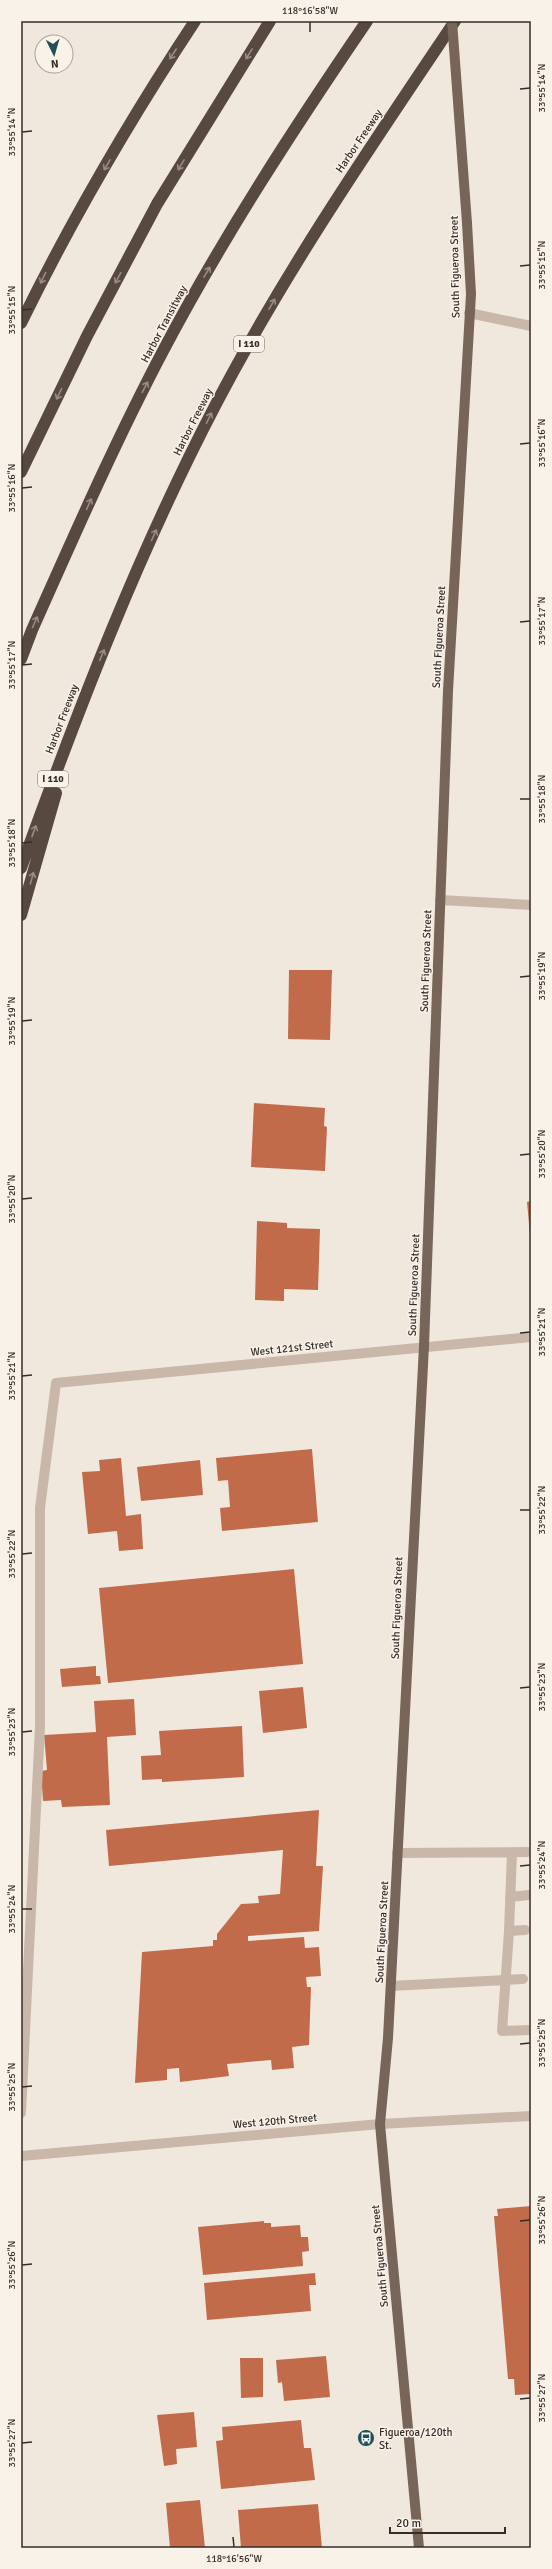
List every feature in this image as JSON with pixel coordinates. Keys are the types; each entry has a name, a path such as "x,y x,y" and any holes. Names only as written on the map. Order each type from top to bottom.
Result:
{"highway":[{"path":"21,323 54,256 162,70 195,21"},
{"path":"21,472 88,336 156,204 270,21"},
{"name":"Harbor Transitway","path":"21,659 32,630 108,461 164,350 256,190 367,21"},
{"name":"Harbor Freeway","path":"21,868 86,690 182,474 250,341 347,182 453,21"},
{"path":"21,915 86,690"}],"main road":[{"name":"South Figueroa Street","path":"419,2548 380,2124 391,1986 424,1346 448,691 470,313 467,223 453,21"}],"street":[{"path":"470,313 531,326"},
{"path":"440,900 531,905"},
{"name":"West 121st Street","path":"21,2113 40,1727 40,1508 56,1384 424,1346 531,1337"},
{"path":"397,1853 527,1852"},
{"path":"512,1853 509,1931 504,1980 502,2031 531,2030"},
{"path":"510,1897 529,1895"},
{"path":"509,1931 525,1930"},
{"path":"391,1986 523,1979"},
{"name":"West 120th Street","path":"21,2156 380,2124 531,2116"}],"building":[{"path":"289,970 332,970 330,1040 288,1039"},
{"path":"254,1103 325,1108 324,1126 327,1127 325,1171 251,1167"},
{"path":"531,1201 531,1235 530,1235 527,1202"},
{"path":"257,1221 287,1223 287,1228 320,1229 318,1290 284,1289 284,1301 255,1300"},
{"path":"312,1449 318,1522 222,1531 220,1508 230,1507 228,1480 218,1481 216,1458"},
{"path":"121,1458 126,1516 141,1514 143,1549 119,1551 117,1531 88,1534 82,1472 100,1471 99,1460"},
{"path":"200,1460 203,1495 141,1501 137,1467"},
{"path":"294,1569 303,1664 108,1683 99,1588"},
{"path":"96,1666 96,1676 100,1676 101,1684 62,1687 60,1669"},
{"path":"303,1687 307,1728 263,1733 259,1691"},
{"path":"134,1699 136,1735 107,1737 110,1805 62,1807 61,1800 43,1801 41,1771 47,1770 44,1735 96,1732 94,1701"},
{"path":"242,1726 244,1777 162,1782 162,1779 142,1780 141,1756 161,1755 159,1731"},
{"path":"319,1810 316,1866 323,1866 319,1931 248,1936 248,1941 304,1937 305,1948 319,1947 321,1976 306,1977 307,1987 311,1987 309,2045 292,2047 294,2068 272,2070 271,2060 227,2064 229,2076 180,2082 179,2068 167,2069 167,2080 135,2083 142,1952 213,1946 213,1940 217,1940 217,1934 241,1904 259,1903 258,1896 280,1894 283,1850 109,1866 106,1830"},
{"path":"531,2206 531,2394 515,2395 514,2379 508,2379 494,2216 498,2216 497,2209"},
{"path":"264,2221 264,2223 271,2223 271,2227 300,2225 301,2237 308,2237 309,2251 302,2252 303,2266 203,2275 198,2227"},
{"path":"315,2273 316,2285 309,2285 311,2311 207,2320 204,2283"},
{"path":"326,2356 330,2397 284,2401 282,2382 278,2383 276,2360"},
{"path":"240,2358 263,2358 263,2397 241,2398"},
{"path":"194,2412 197,2447 176,2449 177,2464 164,2466 157,2415"},
{"path":"301,2420 304,2448 311,2448 315,2480 221,2489 216,2441 223,2440 222,2427"},
{"path":"200,2500 205,2548 170,2548 166,2503"},
{"path":"318,2504 322,2548 241,2548 238,2510"}],"place":[{"name":"Figueroa/120th St.","path":"366,2438"}]}
